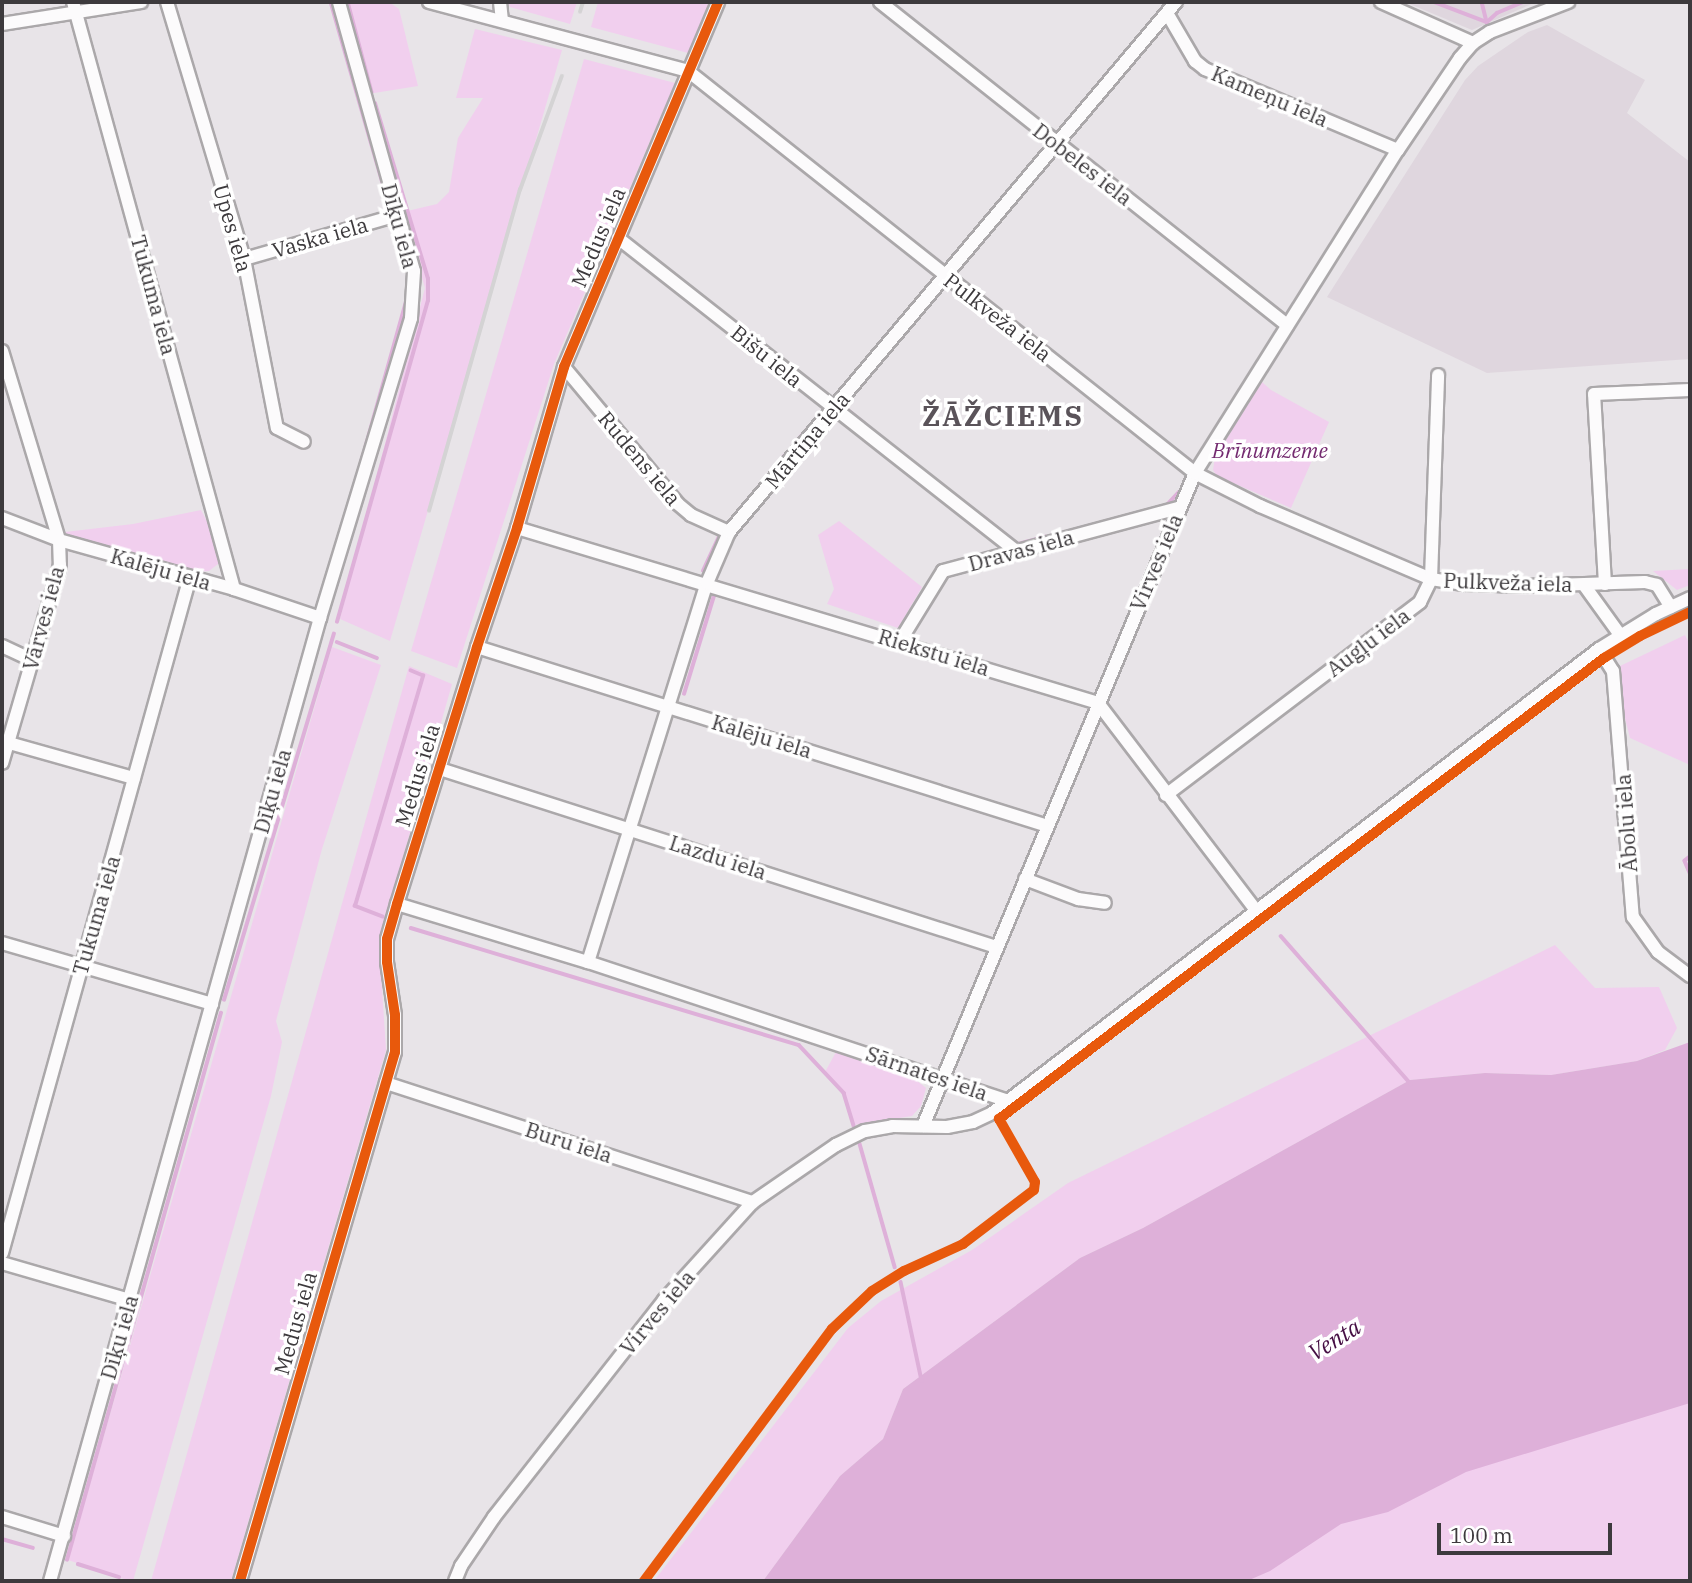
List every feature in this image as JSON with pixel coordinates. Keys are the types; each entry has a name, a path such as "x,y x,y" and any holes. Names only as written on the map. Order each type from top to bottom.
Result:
{"street":[{"path":"2,24 75,7 141,2"},
{"name":"Upes iela","path":"167,2 244,259 277,428 304,442"},
{"name":"Dīķu iela","path":"50,1581 320,618 411,318 414,271 339,2"},
{"name":"Pulkveža iela","path":"429,2 688,71 1195,473 1284,517 1431,579 1464,584 1584,585 1645,582 1657,584 1671,607"},
{"path":"500,2 502,21"},
{"name":"Medus iela","path":"240,1581 386,1083 396,1037 387,939 397,904 517,528 564,367 718,2"},
{"name":"Dobeles iela","path":"880,2 1287,326"},
{"name":"Mārtiņa iela","path":"588,962 707,583 729,532 1176,2"},
{"path":"1381,2 1472,43 1512,22 1568,2"},
{"name":"Tukuma iela","path":"75,7 234,589"},
{"name":"Kameņu iela","path":"1167,13 1195,61 1205,69 1398,150"},
{"name":"Virves iela","path":"923,1126 1178,508 1195,473 1398,150 1472,43"},
{"name":"Vaska iela","path":"244,259 397,215"},
{"name":"Bišu iela","path":"618,237 1016,551"},
{"name":"Vārves iela","path":"2,351 59,540 60,565 5,742 2,763"},
{"name":"Rudens iela","path":"564,367 678,504 691,515 729,532"},
{"path":"1431,579 1437,375"},
{"path":"1605,584 1594,394 1690,390"},
{"name":"Dravas iela","path":"900,641 943,571 1178,508"},
{"name":"Kalēju iela","path":"2,518 59,540 234,589 320,618"},
{"name":"Riekstu iela","path":"517,528 900,641 1098,703"},
{"name":"Tukuma iela","path":"2,1253 190,577"},
{"name":"Augļu iela","path":"1166,795 1420,602 1431,579"},
{"name":"Pulkveža iela","path":"1584,585 1620,635"},
{"name":"Sārnates iela","path":"397,904 588,962 1009,1101 1599,649 1690,598"},
{"path":"2,646 32,660"},
{"name":"Kalēju iela","path":"477,647 1048,825"},
{"name":"Ābolu iela","path":"1599,649 1613,670 1633,917 1658,952 1690,976"},
{"path":"1098,703 1257,912"},
{"path":"5,742 134,778"},
{"name":"Lazdu iela","path":"440,769 996,947"},
{"path":"1025,879 1078,899 1104,903"},
{"path":"2,943 212,1004"},
{"name":"Buru iela","path":"386,1083 753,1202"},
{"name":"Virves iela","path":"455,1581 461,1566 494,1517 664,1300 753,1202 836,1145 865,1131 892,1126 947,1127 972,1122 992,1114 1009,1101"},
{"path":"2,1263 129,1300"},
{"path":"2,1517 64,1536"}],"shaded area":[{"path":"1405,2 1536,2 1472,30"},
{"path":"1547,25 1645,80 1627,113 1690,162 1690,359 1487,373 1327,297 1465,80 1478,66 1528,32"}],"green space":[{"path":"343,2 389,2 399,9 418,86 368,94"},
{"path":"508,2 577,2 570,24 510,7"},
{"path":"598,2 709,2 688,53 591,27"},
{"path":"475,29 562,50 390,641 340,619 425,288 403,212 437,204 449,192 458,138 483,98 456,98"},
{"path":"584,59 675,83 554,364 457,668 411,651"},
{"name":"Brīnumzeme","path":"1262,382 1271,390 1329,422 1291,508 1217,476 1213,470 1215,457"},
{"path":"201,510 213,533 219,554 218,564 209,571 195,572 67,538 65,532 133,524"},
{"path":"839,521 922,587 898,628 827,604 834,589 818,535"},
{"path":"1690,569 1690,585 1677,590 1653,571"},
{"path":"1685,635 1690,645 1690,765 1630,738 1624,714 1620,666"},
{"path":"332,647 381,665 322,849 276,1021 282,1042 271,1096 133,1581 130,1581 68,1560"},
{"path":"409,666 452,684 379,942 386,1050 231,1581 151,1581"},
{"path":"1555,945 1595,988 1659,987 1677,1028 1665,1050 1637,1061 1551,1075 1485,1073 1410,1080 1143,1228 1080,1258 903,1389 883,1439 840,1476 763,1581 654,1581 848,1328 881,1301 972,1250 1068,1183"},
{"path":"836,1052 916,1080 926,1088 921,1106 912,1116 854,1125 844,1093 825,1072"},
{"path":"1690,1289 1690,1581 1115,1581"}],"water":[{"name":"Venta","path":"1690,1042 1690,1403 1466,1472 1388,1512 1341,1524 1270,1571 1247,1581 763,1581 840,1476 883,1439 903,1389 1080,1258 1143,1228 1410,1080 1485,1073 1551,1075 1637,1061"}],"waterway":[{"path":"331,2 391,211"},
{"path":"348,2 372,92"},
{"path":"1434,2 1487,22"},
{"path":"1482,2 1487,22"},
{"path":"1487,22 1497,13 1523,2"},
{"path":"337,622 428,301 428,279 375,104"},
{"path":"395,226 401,248"},
{"path":"361,463 406,302"},
{"path":"796,442 825,409"},
{"path":"847,409 902,454"},
{"path":"771,471 784,456"},
{"path":"726,526 761,484"},
{"path":"1166,506 1179,492"},
{"path":"955,495 970,507"},
{"path":"984,517 999,529"},
{"path":"1005,534 1018,544 1045,537"},
{"path":"703,571 720,535"},
{"path":"684,694 714,596"},
{"path":"224,1000 334,634"},
{"path":"337,642 377,658"},
{"path":"383,917 355,906 423,676 411,671"},
{"path":"1690,857 1685,861 1690,873"},
{"path":"411,928 799,1045 844,1093 854,1125"},
{"path":"1281,936 1411,1084"},
{"path":"67,1560 221,1013"},
{"path":"860,1144 895,1267"},
{"path":"901,1282 922,1381"},
{"path":"2,1539 33,1548"},
{"path":"78,1564 119,1577"}],"railway":[{"path":"580,12 583,2"},
{"path":"429,511 520,190 562,76"}],"cycle path":[{"path":"240,1581 395,1052 395,1015 387,962 387,939 397,904 517,528 564,367 718,2"},
{"path":"644,1581 832,1329 872,1291 904,1271 963,1244 1034,1190 1035,1182 999,1119 1604,658 1640,636 1690,612"}],"district":[{"name":"ŽĀŽCIEMS","path":"1003,416"}]}
